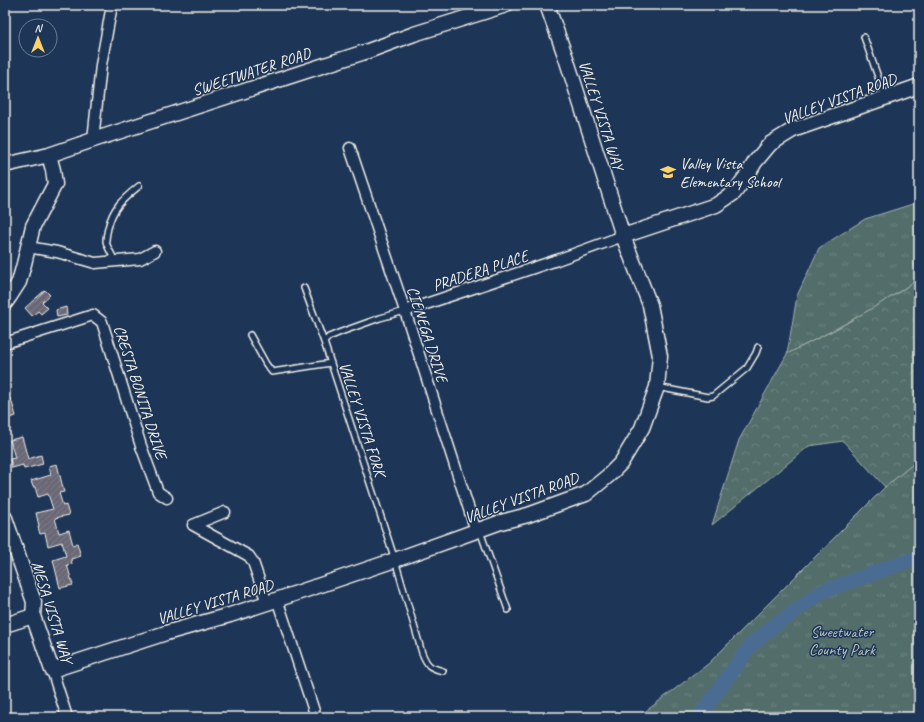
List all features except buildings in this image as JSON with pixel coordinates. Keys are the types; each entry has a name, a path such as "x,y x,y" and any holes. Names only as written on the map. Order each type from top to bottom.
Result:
{"street":[{"path":"92,140 101,65 112,5"},
{"name":"SWEETWATER ROAD","path":"5,165 49,155 506,5"},
{"name":"VALLEY VISTA WAY","path":"547,5 566,58 624,236"},
{"name":"VALLEY VISTA ROAD","path":"52,670 230,615 395,560 501,522 528,515 586,494 608,476 621,462 642,428 656,387 660,356 650,305 624,236 716,205 734,193 755,162 770,144 793,130 919,86"},
{"name":"CIENEGA DRIVE","path":"350,148 478,531"},
{"path":"5,303 19,282 33,226 55,184 49,155"},
{"name":"PRADERA PLACE","path":"405,311 624,236"},
{"path":"28,247 57,252 95,263 140,259 155,251"},
{"name":"CRESTA BONITA DRIVE","path":"5,344 93,315 102,322 141,446 153,479 158,492 167,498"},
{"path":"225,512 193,525 249,556 253,562 272,601 316,717"},
{"name":"MESA VISTA WAY","path":"5,518 34,602 33,616 68,717"},
{"path":"5,625 33,616"}],"lane":[{"path":"864,37 885,98"},
{"path":"115,262 106,240 110,218 126,197 139,186"},
{"name":"VALLEY VISTA FORK","path":"304,288 331,363 427,664 432,668 443,671"},
{"name":"PRADERA PLACE","path":"324,342 328,337 341,332 405,311"},
{"path":"250,334 272,372 331,363"},
{"path":"656,387 708,397 713,396 747,368 758,347"},
{"path":"478,531 508,610"}],"green space":[{"path":"919,202 919,278 838,328 787,354 797,296 819,248 865,219"},
{"path":"919,278 919,459 885,487 843,441 809,446 712,525 739,440 787,354 840,327 898,293"},
{"name":"Sweetwater County Park","path":"919,459 919,717 638,717 708,664 885,487"}],"waterway":[{"path":"699,717 750,646 775,625 823,591 919,557"}],"place":[{"name":"Valley Vista Elementary School","path":"668,172"}]}
